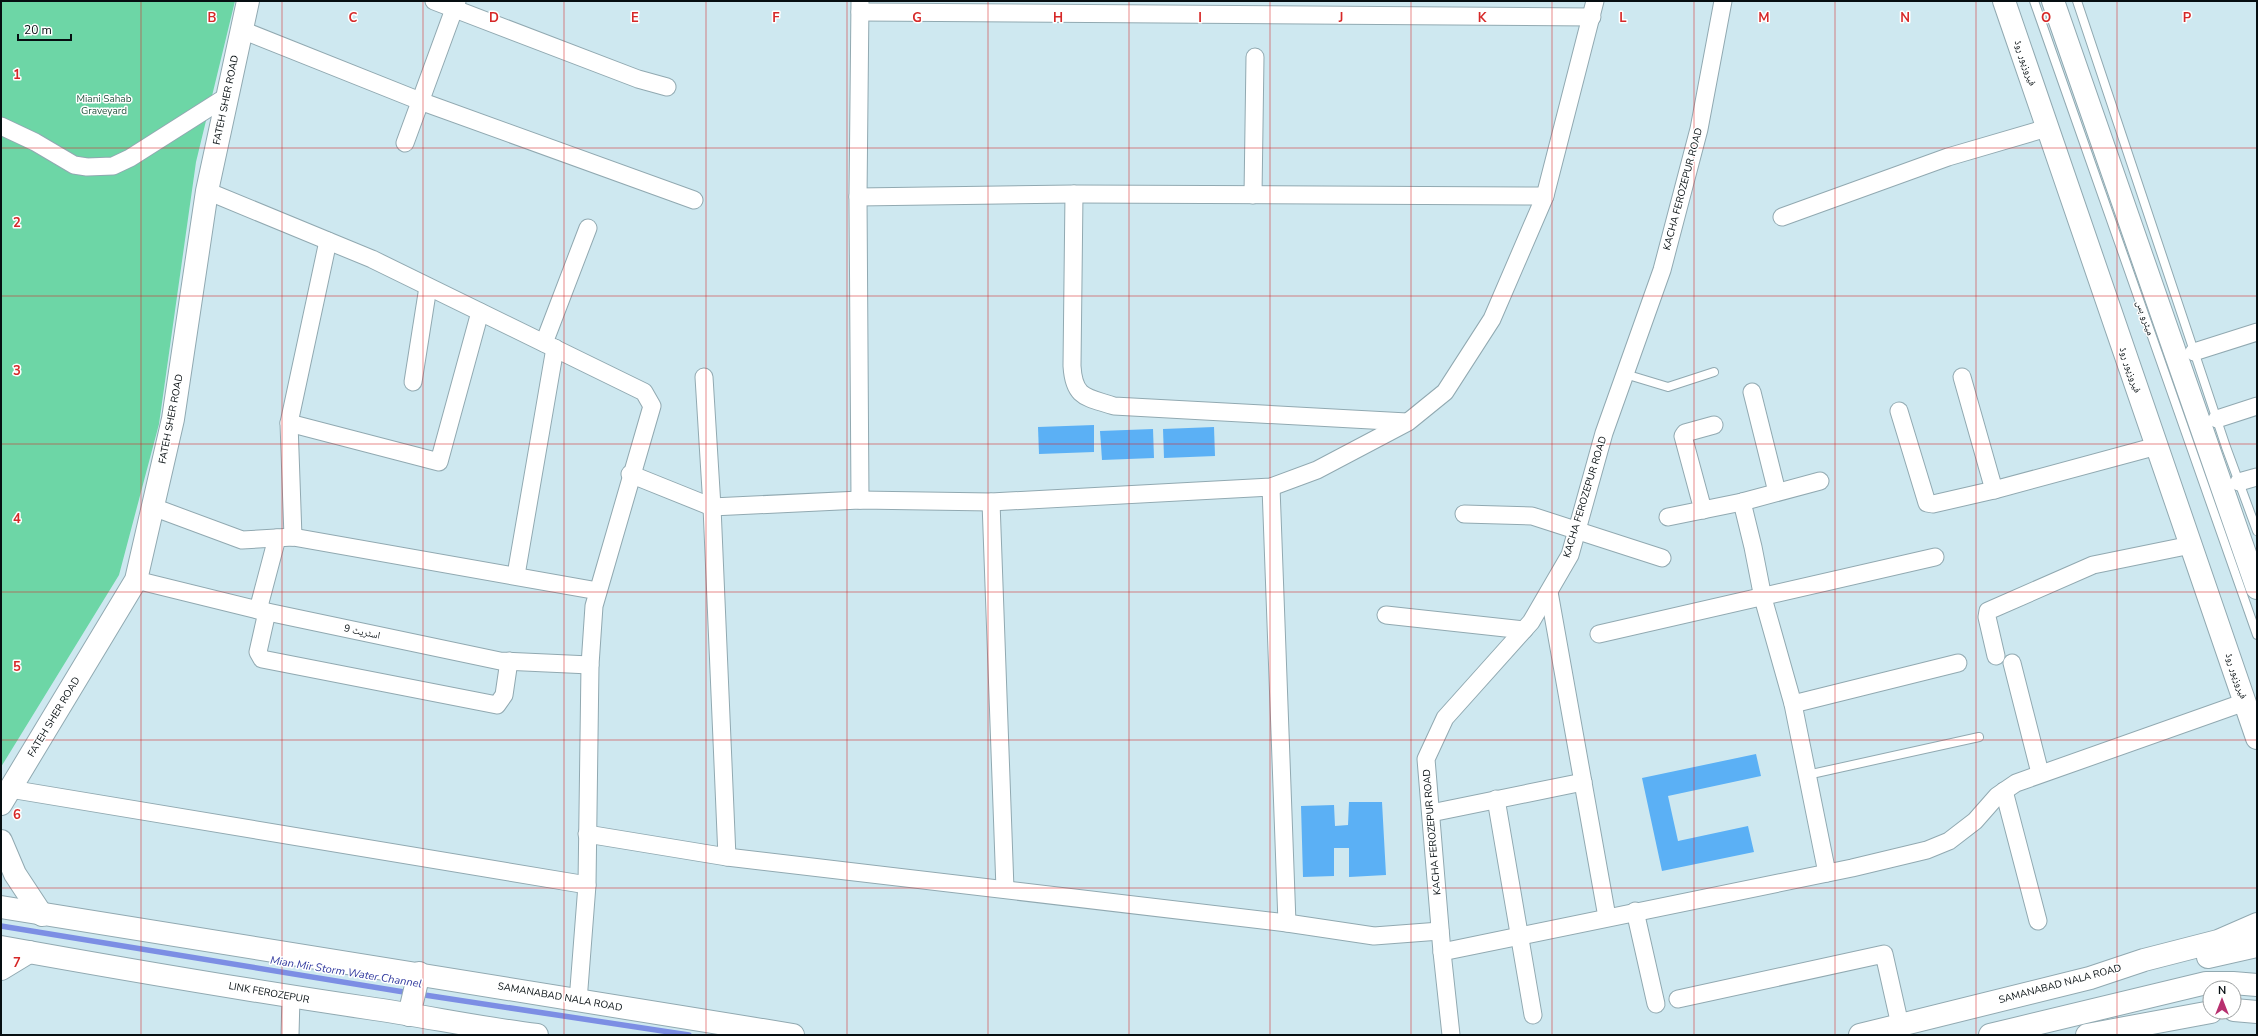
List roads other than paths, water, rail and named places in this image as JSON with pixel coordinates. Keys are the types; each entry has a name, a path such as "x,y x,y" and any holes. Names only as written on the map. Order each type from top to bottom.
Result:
{"main road":[{"name":"FATEH SHER ROAD","path":"6,797 136,580 173,419 207,191 226,97 248,1"},
{"name":"فیروزپور روڈ","path":"2004,1 2257,738"},
{"path":"2053,1 2257,588"},
{"path":"1,841 15,874 42,915"},
{"name":"SAMANABAD NALA ROAD","path":"1,907 42,915 419,973 578,1001 793,1035"},
{"name":"SAMANABAD NALA ROAD","path":"1860,1035 2090,978 2144,960 2218,941 2257,924"},
{"path":"2090,978 2156,972 2191,961 2257,946"},
{"name":"LINK FEROZEPUR","path":"1,947 409,1016 489,1032 537,1035"},
{"path":"1,969 29,952"},
{"path":"409,1016 419,973"},
{"path":"1990,1035 2194,986 2225,983 2257,985"},
{"path":"2242,1011 2257,1012"},
{"path":"2087,1035 2202,1014"}],"street":[{"path":"434,1 456,5 638,79 667,87"},
{"name":"KACHA FEROZEPUR ROAD","path":"1451,1035 1440,932 1426,759 1445,718 1524,630 1549,592 1570,555 1604,433 1664,262 1699,129 1723,1"},
{"path":"405,143 456,5"},
{"path":"630,474 712,507 860,500 991,502 1271,487 1317,470 1408,422 1445,392 1492,319 1545,196 1560,130 1594,9 860,7 858,197 860,500"},
{"path":"242,30 420,101 694,200"},
{"path":"1253,195 1255,57"},
{"path":"1,126 35,142 74,165 87,167 113,166 130,158 226,97"},
{"path":"1782,217 1948,157 2047,128"},
{"path":"207,191 372,259 644,392 652,406 630,474 594,606 590,665 588,885 578,1001"},
{"path":"858,197 1074,194 1545,196"},
{"path":"1074,194 1072,366 1073,383 1084,396 1114,406 1408,422"},
{"path":"516,575 550,346 588,228"},
{"path":"328,241 289,424 285,537 262,611 258,652 262,659 496,705 504,695 509,661"},
{"path":"413,382 428,287"},
{"path":"289,424 439,462 480,312"},
{"path":"2194,352 2257,332"},
{"path":"704,377 712,507 727,856"},
{"path":"1962,377 1994,490"},
{"path":"1752,392 1777,492"},
{"path":"2217,419 2257,406"},
{"path":"1900,411 1927,503 1933,504 1994,490 2157,446"},
{"path":"1703,510 1683,436 1685,433 1714,425"},
{"path":"2239,482 2257,477"},
{"path":"1668,517 1742,502 1820,482"},
{"path":"1271,487 1287,923"},
{"path":"991,502 1005,890"},
{"path":"1742,502 1763,598 1793,704 1827,873"},
{"path":"153,507 242,540 285,537 516,575 598,591"},
{"path":"1464,514 1532,516 1662,558"},
{"path":"1996,656 1987,617 1988,611 2093,566 2191,545"},
{"path":"1599,634 1763,598 1935,557"},
{"name":"اسٹریٹ 9","path":"136,580 262,611 509,661 590,665"},
{"path":"1549,592 1607,917"},
{"path":"1386,615 1524,630"},
{"path":"2012,663 2040,773"},
{"path":"1793,704 1958,664"},
{"path":"1442,952 1827,873 1927,850 1949,841 1975,821 2004,791 2016,783 2040,773 2245,702"},
{"path":"1431,813 1583,782"},
{"path":"2004,791 2038,921"},
{"path":"6,797 588,885"},
{"path":"1496,799 1521,935 1533,1016"},
{"path":"588,834 727,856 1287,923 1374,936 1440,932"},
{"path":"1636,911 1656,1004"},
{"path":"1678,999 1884,954 1900,1025"},
{"path":"290,1035 292,997"}],"lane":[{"name":"میٹرو بس","path":"2034,1 2257,635"},
{"path":"2077,1 2194,352 2257,531"},
{"path":"1625,374 1668,387 1714,372"},
{"path":"1807,775 1979,737"}],"waterway":[{"name":"Mian Mir Storm Water Channel","path":"1,926 410,993"},
{"name":"Mian Mir Storm Water Channel","path":"418,994 689,1035"}],"park label":[{"name":"Miani Sahab Graveyard","path":"104,104"}]}
